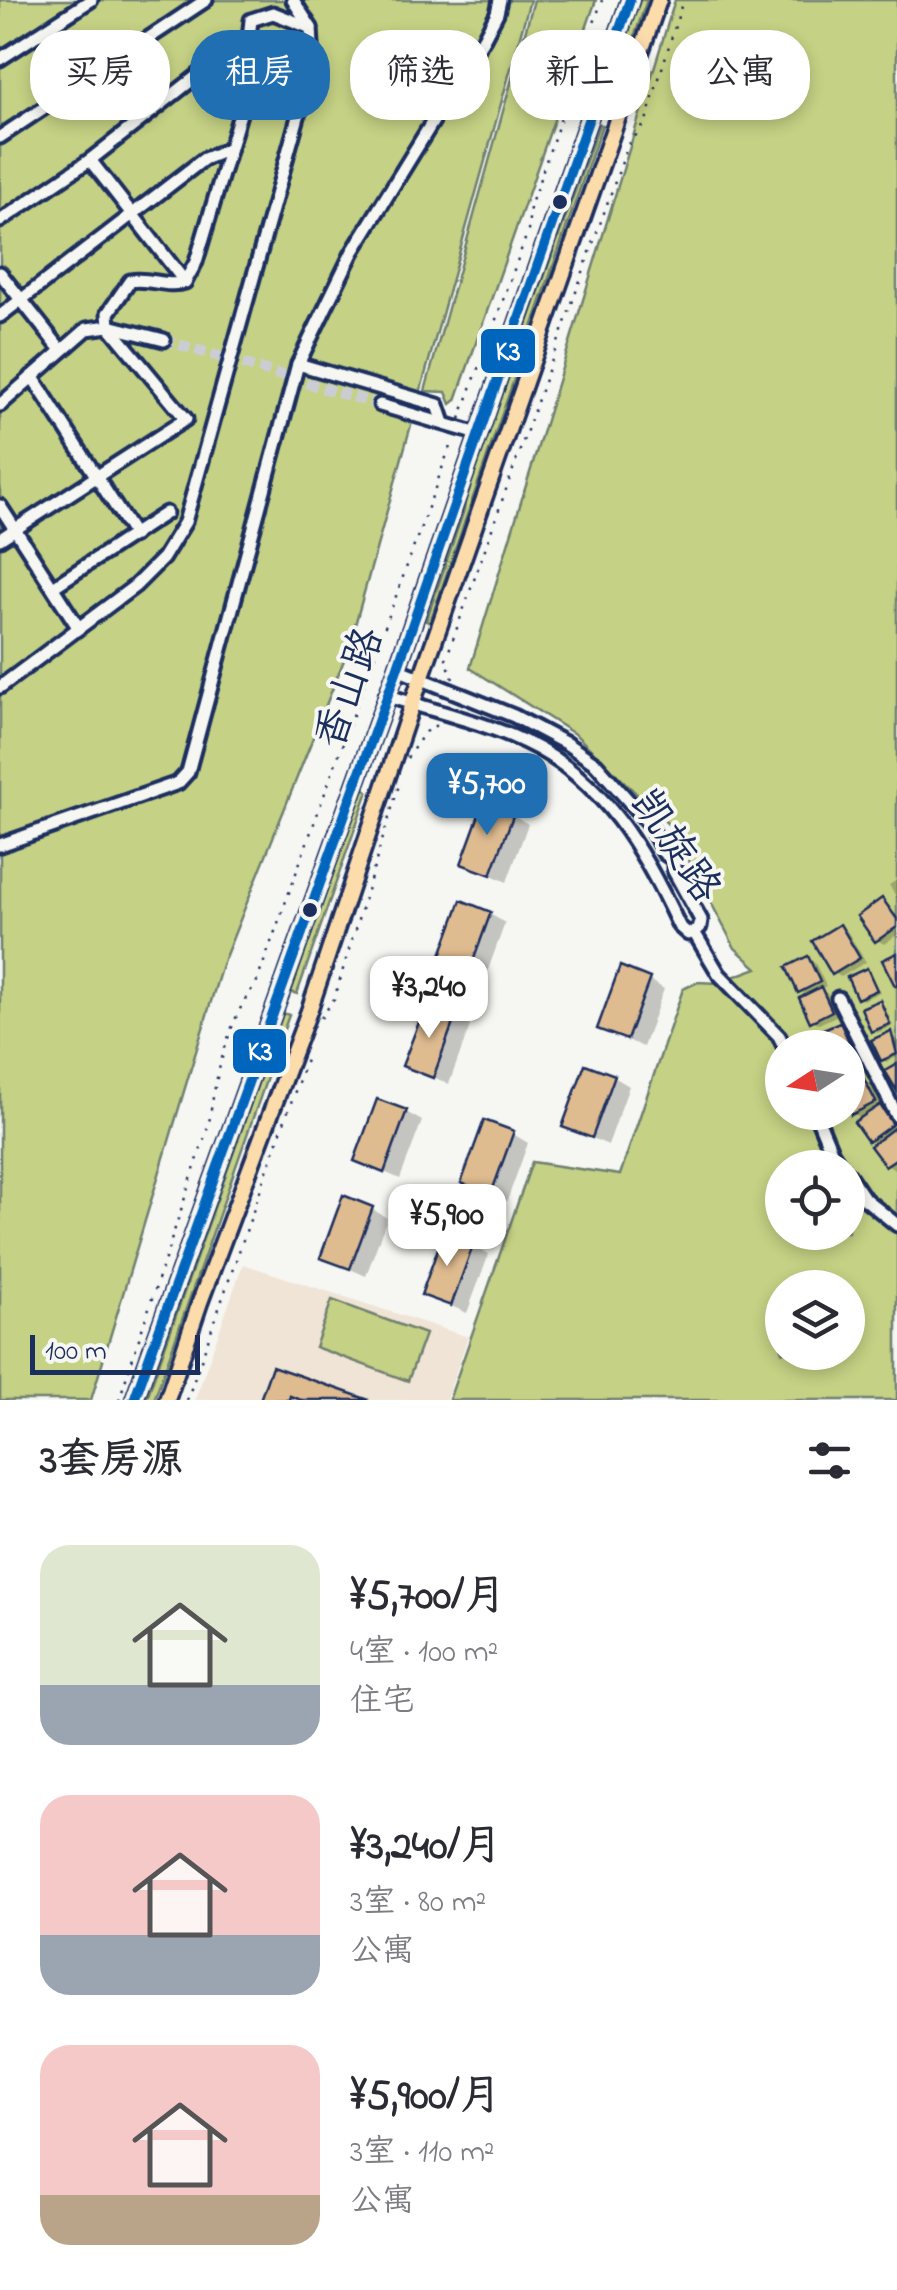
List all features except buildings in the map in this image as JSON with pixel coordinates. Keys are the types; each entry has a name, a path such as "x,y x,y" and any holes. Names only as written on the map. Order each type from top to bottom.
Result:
{"main road":[{"name":"香山路","path":"134,1400 397,669 630,0"},
{"name":"香山路","path":"167,1400 309,1011 412,704 659,0"}],"street":[{"path":"0,59 91,0"},
{"path":"0,137 206,0"},
{"path":"0,688 135,586 163,558 185,522 313,62 312,28 293,0"},
{"path":"0,845 178,783 188,772 298,364 352,252 484,38 500,0"},
{"path":"250,30 251,20 272,13 312,28"},
{"path":"0,221 90,160 190,82"},
{"path":"0,539 186,419 109,326 108,313 130,280 173,286 185,282 196,262 238,120"},
{"path":"0,316 204,160 230,149"},
{"path":"90,160 185,282"},
{"path":"0,273 61,350"},
{"path":"0,404 86,329 109,326 164,340"},
{"path":"298,364 438,405 444,423"},
{"path":"32,376 134,535"},
{"path":"380,404 478,434"},
{"path":"0,506 78,628"},
{"path":"53,587 166,512"},
{"name":"凯旋路","path":"386,695 497,730 568,767 595,789 615,813 649,862 650,874 657,879 679,926 688,934 700,927 701,920 674,871 674,860 664,852 649,824 596,764 514,716 397,669"},
{"path":"649,862 655,854 664,852"},
{"path":"657,879 666,879 674,871"},
{"name":"凯旋路","path":"694,932 719,974 773,1030"},
{"path":"838,998 897,1116"},
{"path":"865,1199 897,1225"}],"path":[{"path":"476,380 528,232 530,207 602,0"},
{"path":"453,678 446,658 628,145 644,124 684,0"},
{"path":"119,1400 210,1124 212,1094 243,1000 256,984 446,460"},
{"path":"408,758 425,732 440,722"},
{"path":"318,1022 334,999 402,776"},
{"path":"187,1400 312,1040"}],"shaded area":[{"path":"243,1264 468,1337 446,1400 195,1400"}],"green space":[{"path":"0,0 530,0 522,30 510,30 510,71 348,650 222,965 91,1400 0,1400"},
{"path":"534,0 596,0 586,30 526,30"},
{"path":"640,0 647,0 637,30 629,30"},
{"path":"675,0 897,0 897,1400 449,1400 532,1162 620,1175 683,989 698,982 717,983 757,968 735,948 671,827 576,735 470,668 638,120 650,120 650,81"},
{"path":"510,86 510,120 554,120 456,400 451,404 446,392 425,391"},
{"path":"599,124 602,125 430,622 426,621 466,495"},
{"path":"362,790 368,791 297,994 291,992"},
{"path":"283,1013 289,1015 154,1400 146,1400"},
{"path":"332,1300 425,1334 408,1381 315,1347"}],"tunnel":[{"path":"164,340 380,405"}],"transit line":[{"name":"K3","path":"134,1400 397,669 630,0"}]}
